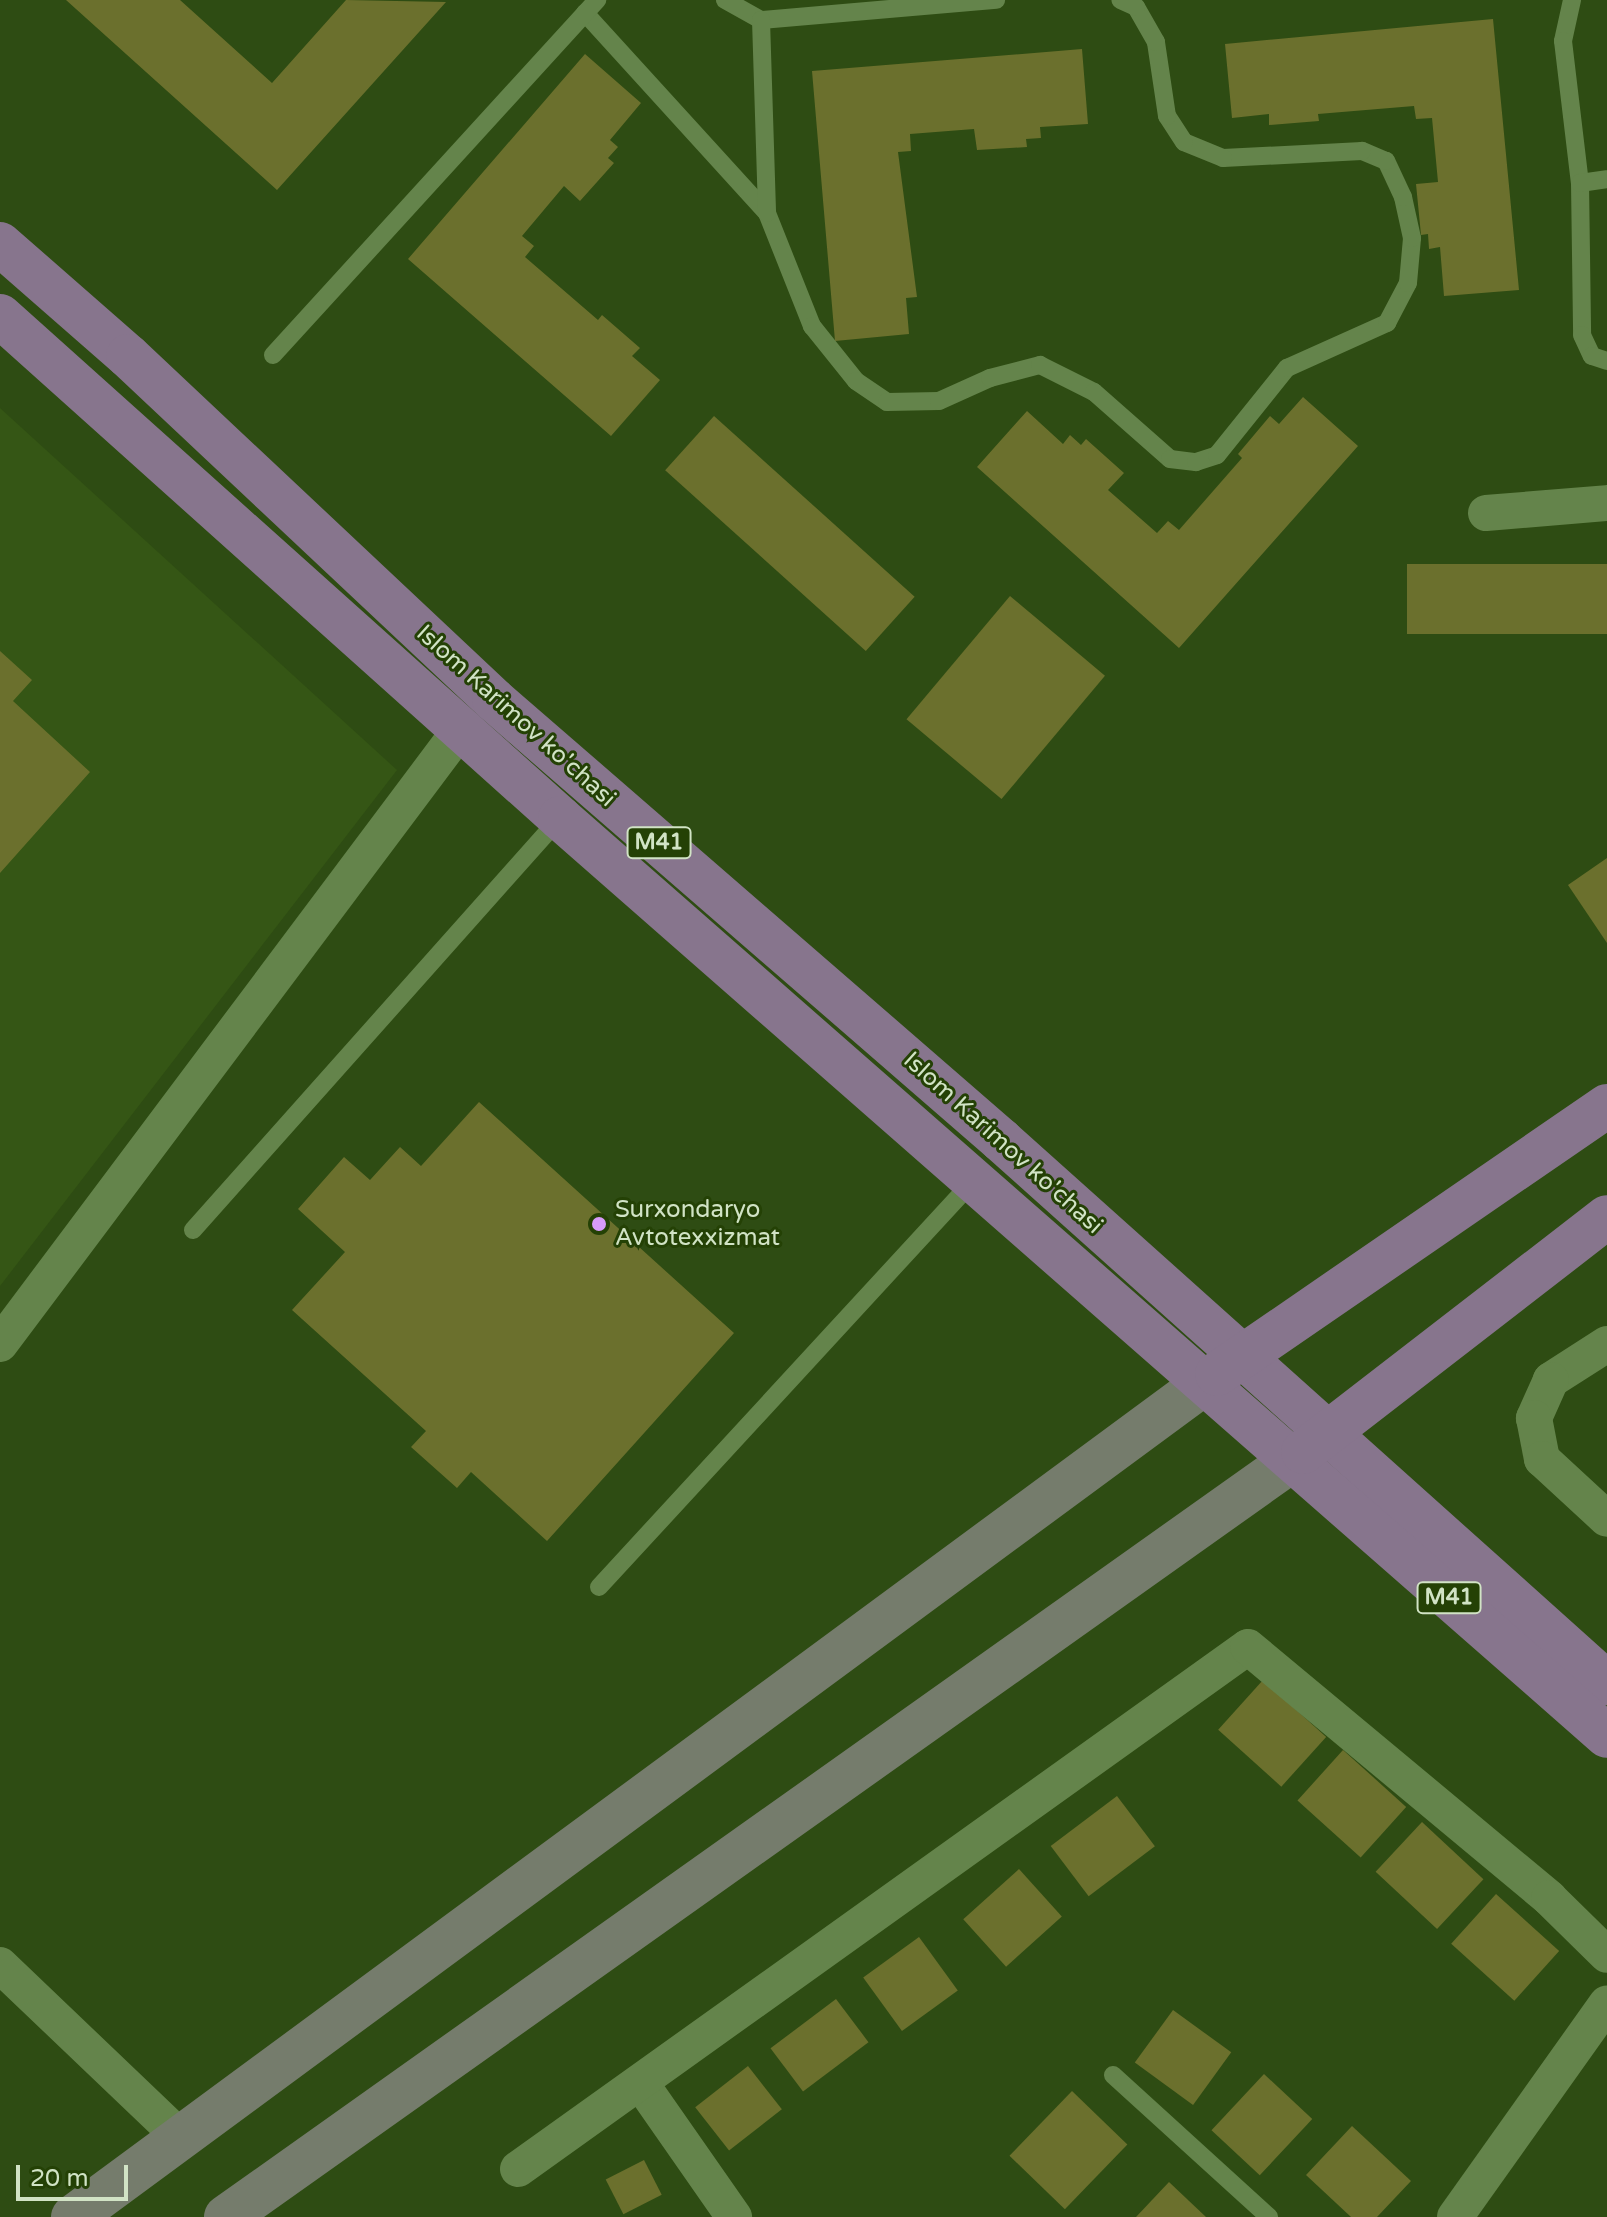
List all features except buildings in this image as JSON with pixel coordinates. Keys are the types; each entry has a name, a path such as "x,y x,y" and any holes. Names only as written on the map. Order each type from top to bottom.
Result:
{"main road":[{"name":"Islom Karimov ko'chasi","path":"0,244 128,356 494,700 1001,1140 1327,1434"},
{"name":"Islom Karimov ko'chasi","path":"0,316 560,818 1291,1461"},
{"path":"1202,1385 1607,1106"},
{"path":"1291,1461 1607,1217"},
{"name":"M41","path":"1327,1434 1607,1683"},
{"name":"M41","path":"1291,1461 1607,1736"}],"street":[{"path":"1486,513 1607,503"},
{"path":"0,1344 461,729"},
{"path":"1607,1344 1551,1380 1534,1418 1542,1459 1607,1519"},
{"path":"73,2217 1202,1385"},
{"path":"226,2217 1291,1461"},
{"path":"518,2169 642,2085 1248,1647 1549,1898 1607,1955"},
{"path":"0,1965 182,2139"},
{"path":"1455,2217 1607,2003"},
{"path":"642,2085 734,2217"}],"lane":[{"path":"725,0 761,20 996,0"},
{"path":"273,355 591,7 767,213 812,326 856,381 887,402 939,401 990,378 1040,365 1094,392 1170,459 1196,462 1217,455 1287,368 1387,323 1408,283 1412,238 1403,197 1386,161 1362,151 1223,158 1184,142 1167,116 1156,42 1136,7 1120,0"},
{"path":"1572,0 1563,41 1580,183 1582,335 1592,356 1607,361"},
{"path":"761,20 767,213"},
{"path":"1580,183 1607,179"},
{"path":"193,1230 560,818"},
{"path":"599,1587 974,1180"},
{"path":"1113,2075 1269,2217"}],"shaded area":[{"path":"0,408 397,770 0,1286"}],"place":[{"name":"Surxondaryo Avtotexxizmat","path":"599,1224"}]}
